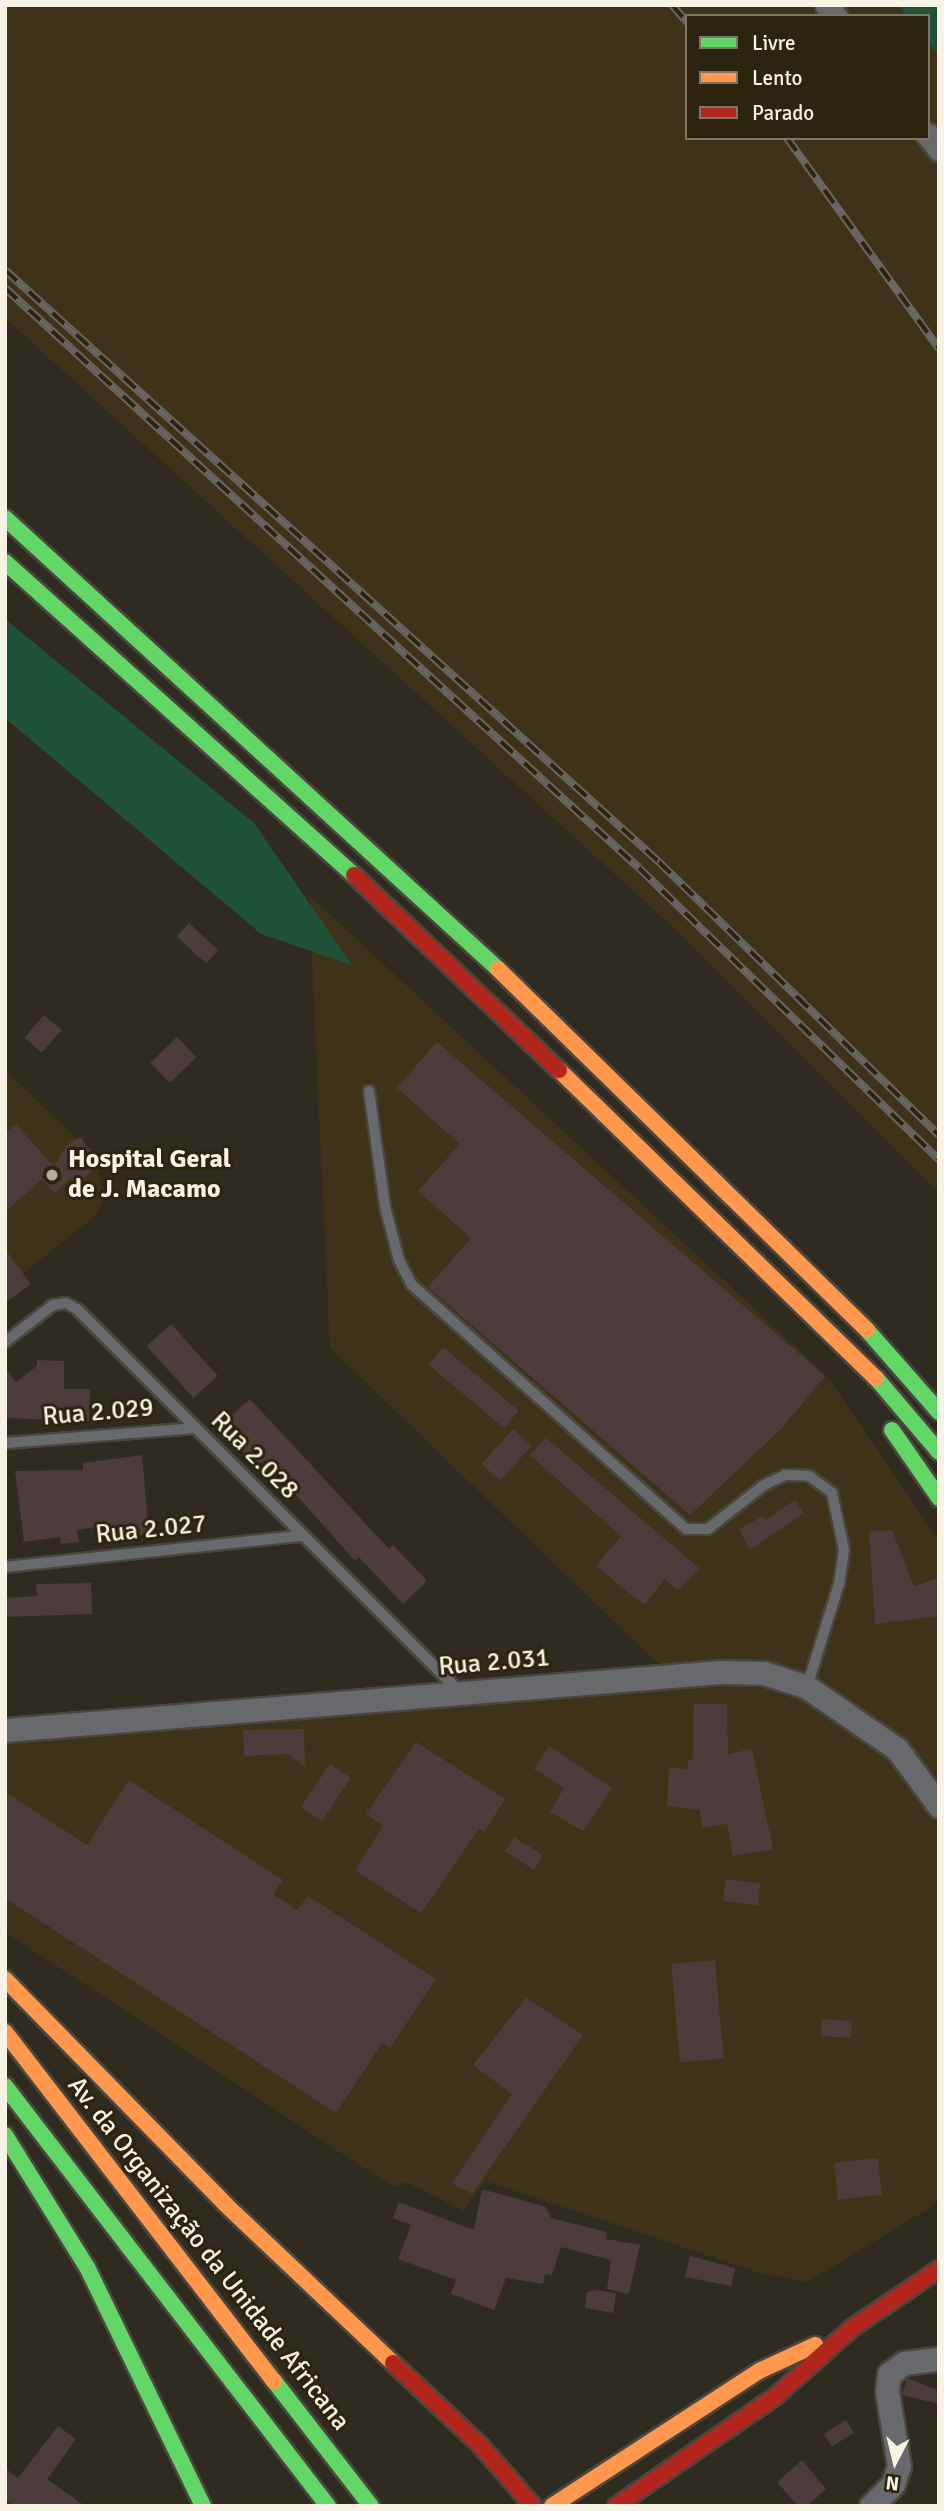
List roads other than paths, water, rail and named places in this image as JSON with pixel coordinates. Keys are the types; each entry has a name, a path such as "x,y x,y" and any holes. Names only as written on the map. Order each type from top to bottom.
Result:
{"highway":[{"path":"5,518 437,910 768,1230 889,1353 939,1412"},
{"path":"5,562 391,908 868,1368 939,1452"},
{"path":"750,1255 876,1406 939,1498"},
{"path":"5,1979 225,2204 481,2446 533,2506"},
{"name":"Av. da Organização da Unidade Africana","path":"5,2032 371,2506"},
{"path":"5,2086 328,2506"},
{"path":"5,2135 87,2267 203,2506"},
{"path":"617,2506 776,2396 852,2328 939,2269"},
{"path":"552,2506 759,2371 852,2328"}],"street":[{"name":"Rua 2.031","path":"5,1730 721,1672 764,1673 807,1686 897,1749 939,1806"},
{"path":"872,2506 892,2484 899,2466 887,2391 889,2374 904,2363 939,2359"}],"lane":[{"path":"369,1091 385,1207 399,1260 411,1284 687,1529 708,1529 764,1485 785,1475 809,1476 832,1493 840,1519 842,1561 807,1686"},
{"name":"Rua 2.028","path":"5,1342 53,1306 65,1303 77,1309 461,1694"},
{"name":"Rua 2.029","path":"5,1443 194,1428"},
{"name":"Rua 2.027","path":"5,1567 301,1536"}],"railway":[{"path":"672,5 685,20"},
{"path":"788,140 939,349"},
{"path":"5,270 659,862 939,1135"},
{"path":"5,288 639,868 939,1160"}],"place":[{"name":"Hospital Geral de J. Macamo","path":"52,1175"}]}
